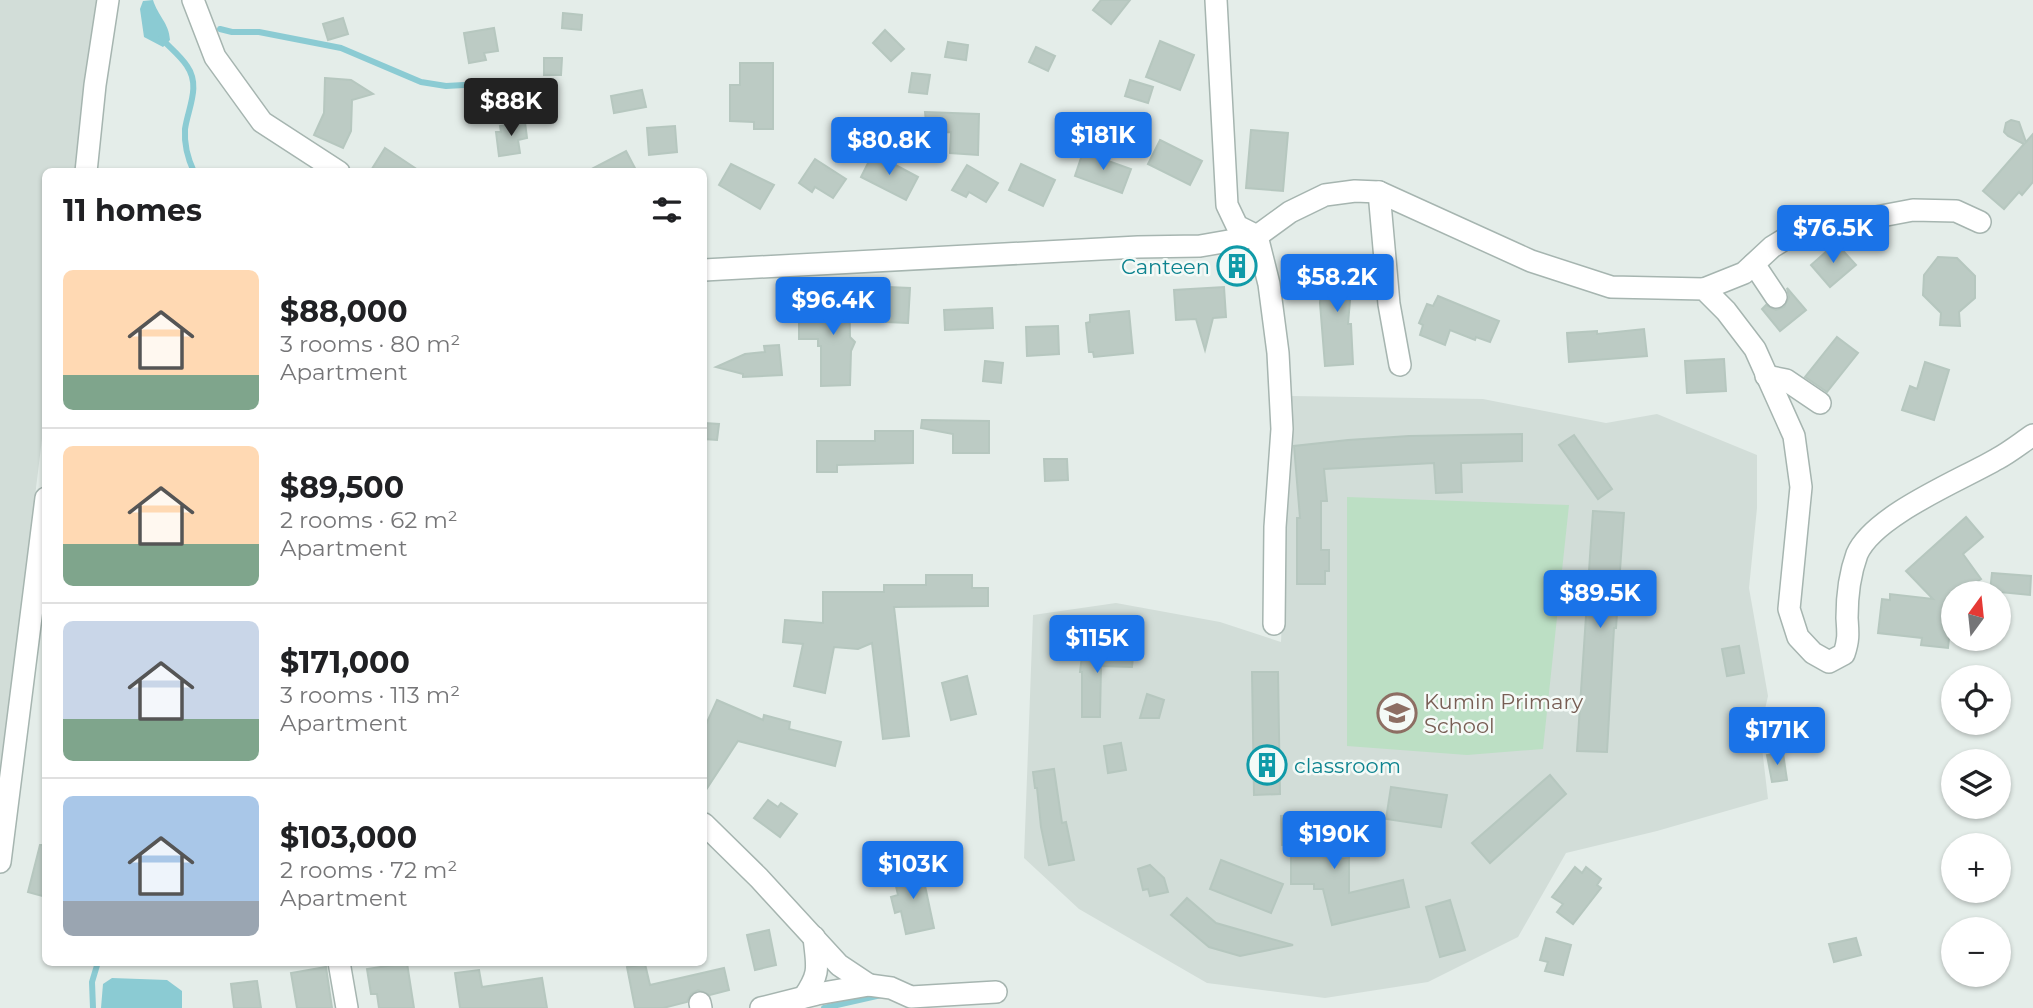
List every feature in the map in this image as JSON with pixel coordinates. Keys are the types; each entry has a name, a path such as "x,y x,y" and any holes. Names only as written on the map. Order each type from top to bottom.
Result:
{"street":[{"path":"86,168 108,0"},
{"path":"193,0 215,57 262,122 333,168"},
{"path":"1216,0 1227,205 1237,226 1257,236 1269,284 1278,353 1282,429 1275,527 1274,624"},
{"path":"707,270 1200,246 1257,236 1290,212 1325,195 1354,191 1379,192 1531,261 1611,287 1704,289 1744,273 1773,247 1811,223 1876,217 1913,210 1956,211 1980,222"},
{"path":"1379,192 1389,304 1400,365"},
{"path":"1754,264 1776,297"},
{"path":"1704,289 1727,312 1755,349 1794,436 1801,487 1789,609 1798,637 1813,653 1829,662 1844,654 1849,639 1847,617 1852,577 1858,553 1868,538 1893,517 1999,458 2033,435"},
{"path":"1766,376 1786,380 1820,403"},
{"path":"0,862 42,530"},
{"path":"707,827 839,965 869,985"},
{"path":"804,997 816,979 814,937"},
{"path":"340,966 347,1008"},
{"path":"761,1008 869,985 891,988 911,997 996,992"}],"shaded area":[{"path":"0,0 98,0 76,168 42,168 42,439 0,785"},
{"name":"Kumin Primary School","path":"1292,396 1483,399 1606,423 1657,414 1757,455 1757,508 1749,588 1768,696 1760,731 1768,799 1657,831 1566,853 1518,937 1428,982 1325,998 1207,983 1079,909 1024,858 1033,615 1116,603 1220,622 1281,642"}],"green space":[{"path":"1347,497 1569,505 1543,749 1467,755 1347,746"}],"water":[{"path":"153,0 169,34 170,40 163,47 144,37 140,9 143,1"},
{"path":"112,978 167,980 182,991 182,1008 101,1008 103,984"}],"building":[{"path":"1101,0 1130,0 1111,24 1093,10"},
{"path":"563,13 582,15 581,30 562,28"},
{"path":"343,18 348,34 328,40 323,24"},
{"path":"494,28 498,51 484,53 486,60 469,63 464,33"},
{"path":"885,30 904,49 891,61 873,43"},
{"path":"1160,41 1194,55 1180,90 1146,77"},
{"path":"948,42 968,45 966,60 945,57"},
{"path":"1036,47 1055,56 1048,71 1029,62"},
{"path":"544,58 562,58 561,75 544,75"},
{"path":"740,63 773,63 773,129 754,129 754,122 730,121 730,85 740,85"},
{"path":"912,73 930,75 927,94 909,92"},
{"path":"325,78 351,80 373,94 352,100 351,131 343,148 314,135 324,113"},
{"path":"1130,80 1153,87 1148,103 1125,96"},
{"path":"642,90 646,107 614,113 611,96"},
{"path":"925,112 979,114 978,155 950,153 951,132 927,133"},
{"path":"2011,120 2019,122 2026,142 2033,134 2033,182 2022,195 2019,192 2004,209 1983,191 2024,144 2004,132 2006,123"},
{"path":"525,122 527,138 518,140 520,153 499,156 496,132 501,132 500,126"},
{"path":"675,126 677,152 649,155 647,128"},
{"path":"1251,130 1288,133 1283,191 1246,188"},
{"path":"1160,140 1202,161 1190,185 1148,164"},
{"path":"385,148 415,168 372,168"},
{"path":"626,151 635,168 594,168"},
{"path":"1083,152 1131,169 1122,193 1075,176"},
{"path":"873,153 918,177 906,200 861,177"},
{"path":"815,159 846,179 833,198 815,187 812,192 799,183"},
{"path":"731,164 774,185 760,209 719,185"},
{"path":"1021,164 1055,180 1043,206 1009,190"},
{"path":"967,165 998,183 986,202 969,192 966,197 952,190"},
{"path":"1836,243 1856,265 1830,287 1811,265"},
{"name":"Canteen","path":"1246,254 1251,280 1230,283 1225,258"},
{"path":"1938,257 1957,258 1975,276 1975,298 1959,312 1960,326 1940,325 1941,313 1923,295 1924,275"},
{"path":"1323,263 1353,265 1348,324 1351,324 1353,364 1325,366 1320,303"},
{"path":"849,278 850,337 855,342 851,351 850,385 821,386 821,346 818,346 818,339 799,339 799,317 836,316 832,280"},
{"path":"888,287 910,288 908,323 886,322"},
{"path":"1224,287 1226,317 1213,318 1205,350 1196,319 1176,320 1174,290"},
{"path":"1787,288 1806,310 1780,331 1762,309 1766,305 1776,310 1784,307 1789,297"},
{"path":"1438,296 1499,321 1490,342 1476,337 1475,340 1450,330 1445,345 1420,335 1423,325 1419,323 1427,304 1433,306"},
{"path":"992,308 993,328 945,330 944,310"},
{"path":"1129,311 1133,353 1094,357 1093,352 1089,352 1086,323 1090,322 1090,315"},
{"path":"1058,326 1059,354 1027,356 1026,327"},
{"path":"1644,329 1647,356 1569,362 1567,333 1597,331 1597,334"},
{"path":"1837,337 1858,353 1827,392 1805,377"},
{"path":"779,345 782,375 743,377 743,374 716,367 745,354 765,352 764,346"},
{"path":"1724,359 1726,391 1687,393 1685,361"},
{"path":"985,361 1003,363 1001,383 983,381"},
{"path":"1925,362 1949,370 1934,420 1902,410 1910,386 1917,389"},
{"path":"922,420 989,421 989,453 953,453 953,434 921,428"},
{"path":"707,423 719,424 717,440 707,439"},
{"path":"875,431 913,431 913,463 837,465 837,472 817,472 817,441 875,441"},
{"path":"1522,434 1522,461 1461,463 1462,492 1436,493 1434,463 1324,469 1327,501 1321,501 1321,550 1329,550 1329,571 1325,571 1325,584 1297,584 1297,518 1300,518 1294,446 1409,436"},
{"path":"1574,435 1612,489 1598,499 1559,445"},
{"path":"1044,459 1067,459 1068,480 1045,481"},
{"path":"1593,511 1624,513 1607,752 1577,751"},
{"path":"1966,517 1983,537 1963,554 1981,579 1941,581 1941,647 1921,645 1922,638 1878,633 1882,599 1890,600 1890,594 1933,599 1906,571"},
{"path":"1992,573 2031,576 2030,595 2011,593 2011,581 1991,581"},
{"path":"926,575 972,575 972,588 988,588 988,606 894,607 909,736 883,739 872,643 858,649 834,647 825,693 794,686 803,644 783,642 785,620 823,623 823,592 884,592 884,585 926,585"},
{"path":"1084,640 1103,642 1101,652 1133,656 1132,667 1101,666 1100,717 1082,717 1080,672"},
{"path":"1739,646 1744,673 1727,676 1722,649"},
{"path":"1252,672 1278,672 1280,794 1254,795"},
{"path":"967,676 976,714 951,720 942,683"},
{"path":"1147,694 1164,700 1159,718 1140,718"},
{"path":"717,700 763,720 764,715 790,722 789,729 841,742 835,766 738,741 707,788 707,722"},
{"path":"1121,743 1126,770 1108,773 1104,746"},
{"path":"1783,753 1787,780 1772,782 1767,755"},
{"path":"1054,769 1062,823 1066,822 1074,860 1049,865 1033,772"},
{"path":"1550,775 1566,794 1490,863 1472,843"},
{"path":"1391,787 1447,795 1441,827 1386,819"},
{"path":"768,800 778,807 781,803 797,814 780,837 754,818"},
{"path":"1334,815 1335,859 1349,858 1349,893 1403,880 1409,907 1332,925 1323,889 1314,889 1314,884 1291,884 1291,845 1282,845 1281,816"},
{"path":"40,845 42,845 42,896 28,892"},
{"path":"1221,860 1283,884 1271,913 1210,889"},
{"path":"1150,865 1164,878 1168,892 1150,896 1148,889 1143,890 1138,869"},
{"path":"921,867 934,928 906,934 901,911 895,913 891,897 898,895 893,873"},
{"path":"1575,867 1582,873 1586,867 1601,879 1597,885 1601,888 1573,924 1557,912 1563,904 1552,897"},
{"path":"1187,898 1216,923 1293,945 1240,956 1209,947 1171,915"},
{"path":"1450,900 1465,950 1440,957 1426,907"},
{"path":"769,930 776,965 755,970 747,935"},
{"path":"1546,938 1571,945 1563,975 1545,971 1548,962 1540,960"},
{"path":"1856,938 1861,955 1834,962 1829,944"},
{"path":"407,966 414,1008 379,1008 377,994 371,994 367,969"},
{"path":"645,966 650,985 724,968 729,990 710,995 698,990 691,994 687,1002 663,1008 635,1008 627,967"},
{"path":"326,967 332,1008 297,1008 291,973"},
{"path":"479,970 482,987 542,978 547,1008 460,1008 455,973"},
{"path":"257,981 261,1008 234,1008 231,984"}],"waterway":[{"path":"220,29 259,32 341,48 421,82 446,86 464,85"},
{"path":"161,38 184,62 193,81 185,129 187,151 192,168"},
{"path":"93,1008 92,982 97,966"},
{"path":"824,1008 881,995"}],"place":[{"name":"Canteen","path":"1237,266"},
{"name":"Kumin Primary School","path":"1397,713"},
{"name":"classroom","path":"1267,765"}]}
